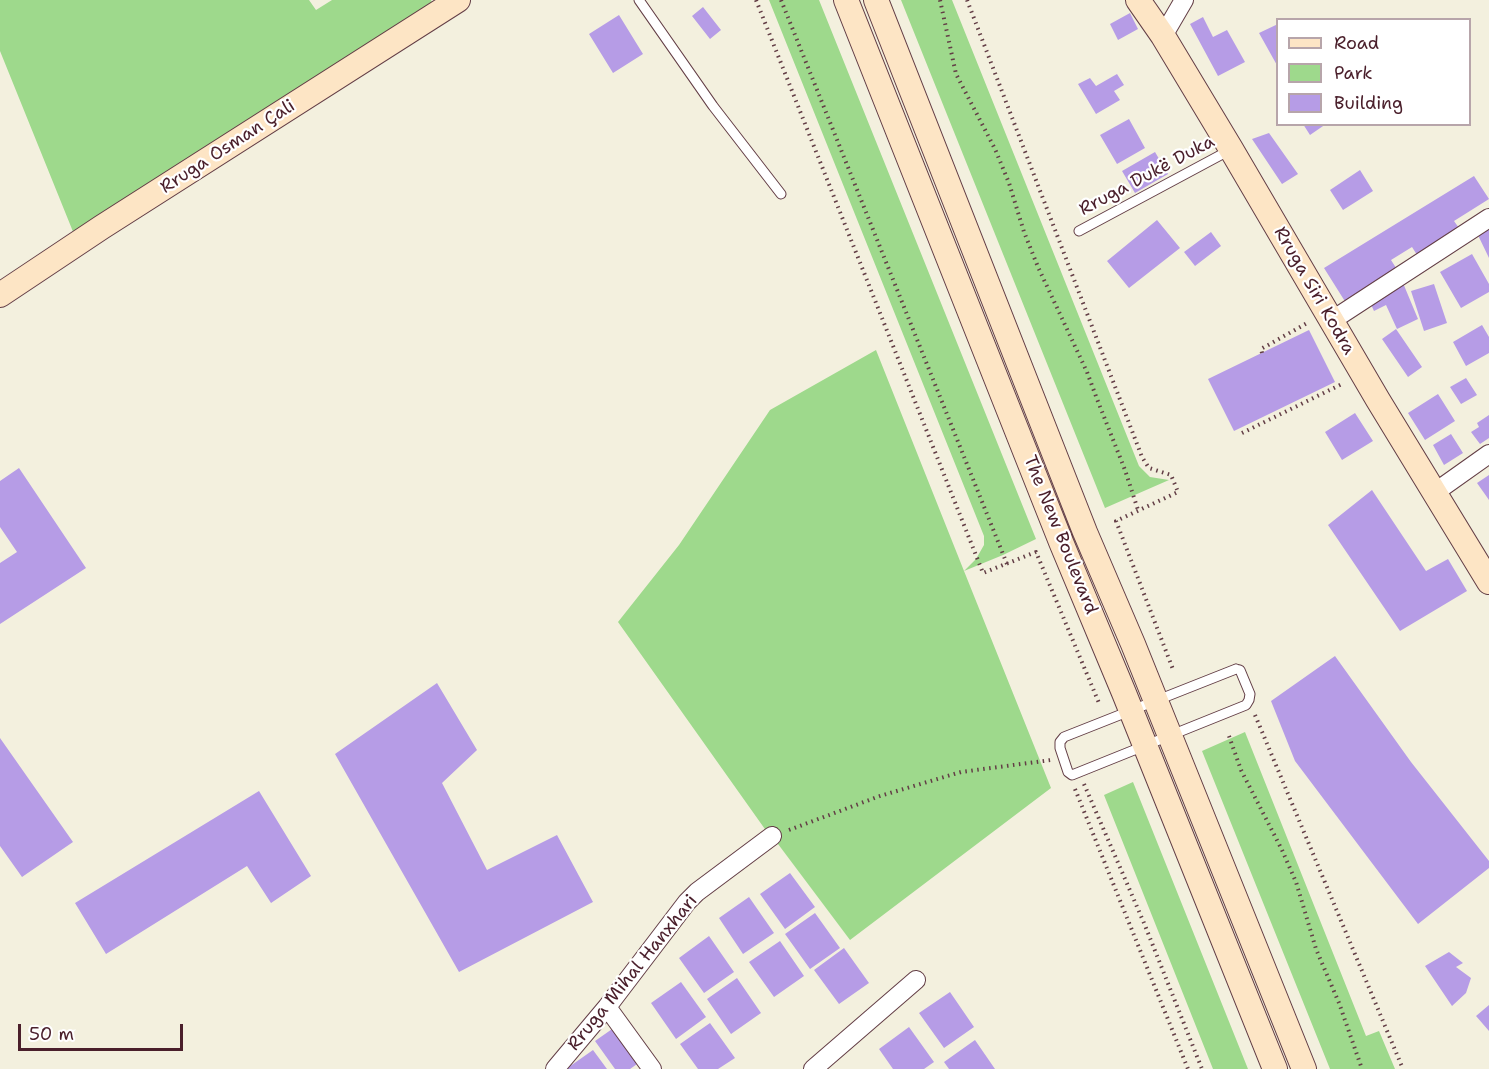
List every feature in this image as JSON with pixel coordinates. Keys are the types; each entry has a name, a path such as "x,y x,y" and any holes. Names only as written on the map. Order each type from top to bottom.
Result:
{"main road":[{"name":"Rruga Osman Çali","path":"0,295 102,227 458,0"},
{"name":"The New Boulevard","path":"846,0 1061,542 1275,1069"},
{"name":"The New Boulevard","path":"876,0 1085,532 1170,735 1304,1069"},
{"name":"Rruga Siri Kodra","path":"1138,0 1231,149 1434,493 1488,579"}],"street":[{"path":"1162,36 1184,0"},
{"path":"1329,316 1489,218"},
{"path":"1434,493 1489,454"},
{"name":"Rruga Mihal Hanxhari","path":"555,1069 607,1007 687,902 772,836"},
{"path":"813,1069 916,980"},
{"path":"607,1007 652,1069"}],"lane":[{"path":"639,0 713,106 781,194"},
{"name":"Rruga Dukë Duka","path":"1079,231 1231,149"},
{"path":"1236,669 1240,670 1250,694 1246,705 1072,775 1068,772 1060,748 1060,742 1064,737 1156,701 1236,669"}],"path":[{"path":"756,0 983,573 1036,552 1099,703"},
{"path":"780,0 1007,564"},
{"path":"940,0 956,74 995,149 1009,183 1024,232 1087,372 1138,510"},
{"path":"968,0 1142,457 1149,468 1171,475 1178,492 1116,521 1174,672"},
{"path":"1262,353 1261,349 1329,316"},
{"path":"1242,433 1363,374"},
{"path":"1249,700 1403,1069"},
{"path":"1228,736 1241,770 1296,882 1316,949 1339,1003 1362,1069"},
{"path":"772,836 880,796 961,772 1063,758"},
{"path":"1068,772 1188,1069"},
{"path":"1079,772 1144,923 1202,1069"}],"green space":[{"path":"0,0 309,0 316,10 332,0 431,0 435,9 78,244 0,51"},
{"path":"769,0 819,0 1036,539 964,571 976,559 984,545 984,536"},
{"path":"901,0 952,0 1139,466 1150,477 1169,480 1105,508"},
{"path":"876,350 1051,788 850,940 767,832 618,622 679,545 770,410"},
{"path":"1245,732 1366,1036 1379,1031 1395,1069 1330,1069 1202,751"},
{"path":"1133,782 1248,1069 1213,1069 1104,795"}],"building":[{"path":"703,7 721,30 710,39 692,16"},
{"path":"1130,13 1138,29 1118,40 1110,24"},
{"path":"619,15 643,54 613,73 589,34"},
{"path":"1203,17 1213,37 1227,30 1245,62 1218,76 1190,24"},
{"path":"1276,25 1276,63 1259,33"},
{"path":"1117,74 1124,85 1114,91 1120,100 1096,114 1078,84 1090,78 1096,86"},
{"path":"1129,119 1145,148 1117,164 1100,135"},
{"path":"1304,126 1323,126 1310,135"},
{"path":"1269,133 1298,174 1282,184 1252,139"},
{"path":"1155,152 1168,174 1135,193 1122,171"},
{"path":"1360,170 1373,191 1343,210 1330,190"},
{"path":"1474,176 1489,199 1454,221 1461,231 1419,258 1412,247 1391,260 1398,271 1346,303 1324,268"},
{"path":"1157,220 1180,248 1129,288 1107,261"},
{"path":"1489,225 1489,258 1476,231"},
{"path":"1211,232 1221,246 1195,266 1184,252"},
{"path":"1472,254 1489,284 1489,292 1461,308 1440,272"},
{"path":"1403,283 1418,319 1397,329 1386,305 1374,311 1368,298"},
{"path":"1434,284 1447,323 1424,331 1411,291"},
{"path":"1482,325 1489,337 1489,353 1466,366 1453,342"},
{"path":"1396,329 1422,367 1408,377 1382,339"},
{"path":"1309,330 1335,382 1234,431 1208,379"},
{"path":"1466,378 1477,395 1461,404 1450,387"},
{"path":"1438,394 1455,421 1425,440 1408,413"},
{"path":"1355,413 1373,441 1342,460 1325,432"},
{"path":"1489,415 1489,438 1480,444 1471,432 1479,427 1477,423"},
{"path":"1451,434 1463,453 1444,465 1433,445"},
{"path":"19,468 86,568 0,624 0,563 17,552 0,527 0,481"},
{"path":"1489,475 1489,500 1477,483"},
{"path":"1372,490 1426,571 1448,559 1467,591 1400,631 1328,525"},
{"path":"1335,656 1411,762 1489,861 1489,868 1418,924 1295,761 1271,701"},
{"path":"437,683 477,750 442,783 487,870 557,835 593,902 459,972 335,754"},
{"path":"0,738 73,842 22,877 0,846"},
{"path":"259,791 311,876 271,903 247,866 106,954 75,903"},
{"path":"790,873 815,907 785,929 760,894"},
{"path":"749,897 774,933 743,954 719,918"},
{"path":"815,913 840,948 810,969 785,934"},
{"path":"709,936 734,972 704,993 679,958"},
{"path":"780,941 804,976 774,997 749,962"},
{"path":"844,948 869,983 839,1004 814,970"},
{"path":"1449,952 1463,963 1456,967 1471,978 1466,993 1452,1006 1425,966"},
{"path":"737,978 761,1013 731,1034 707,999"},
{"path":"681,982 706,1017 676,1039 651,1003"},
{"path":"950,992 974,1027 944,1048 919,1013"},
{"path":"1489,1005 1489,1031 1476,1016"},
{"path":"625,1020 650,1055 630,1069 615,1069 595,1041"},
{"path":"710,1023 735,1058 718,1069 698,1069 680,1044"},
{"path":"909,1027 934,1062 924,1069 893,1069 879,1049"},
{"path":"975,1040 995,1069 949,1069 944,1062"},
{"path":"593,1050 607,1069 566,1069"}]}
